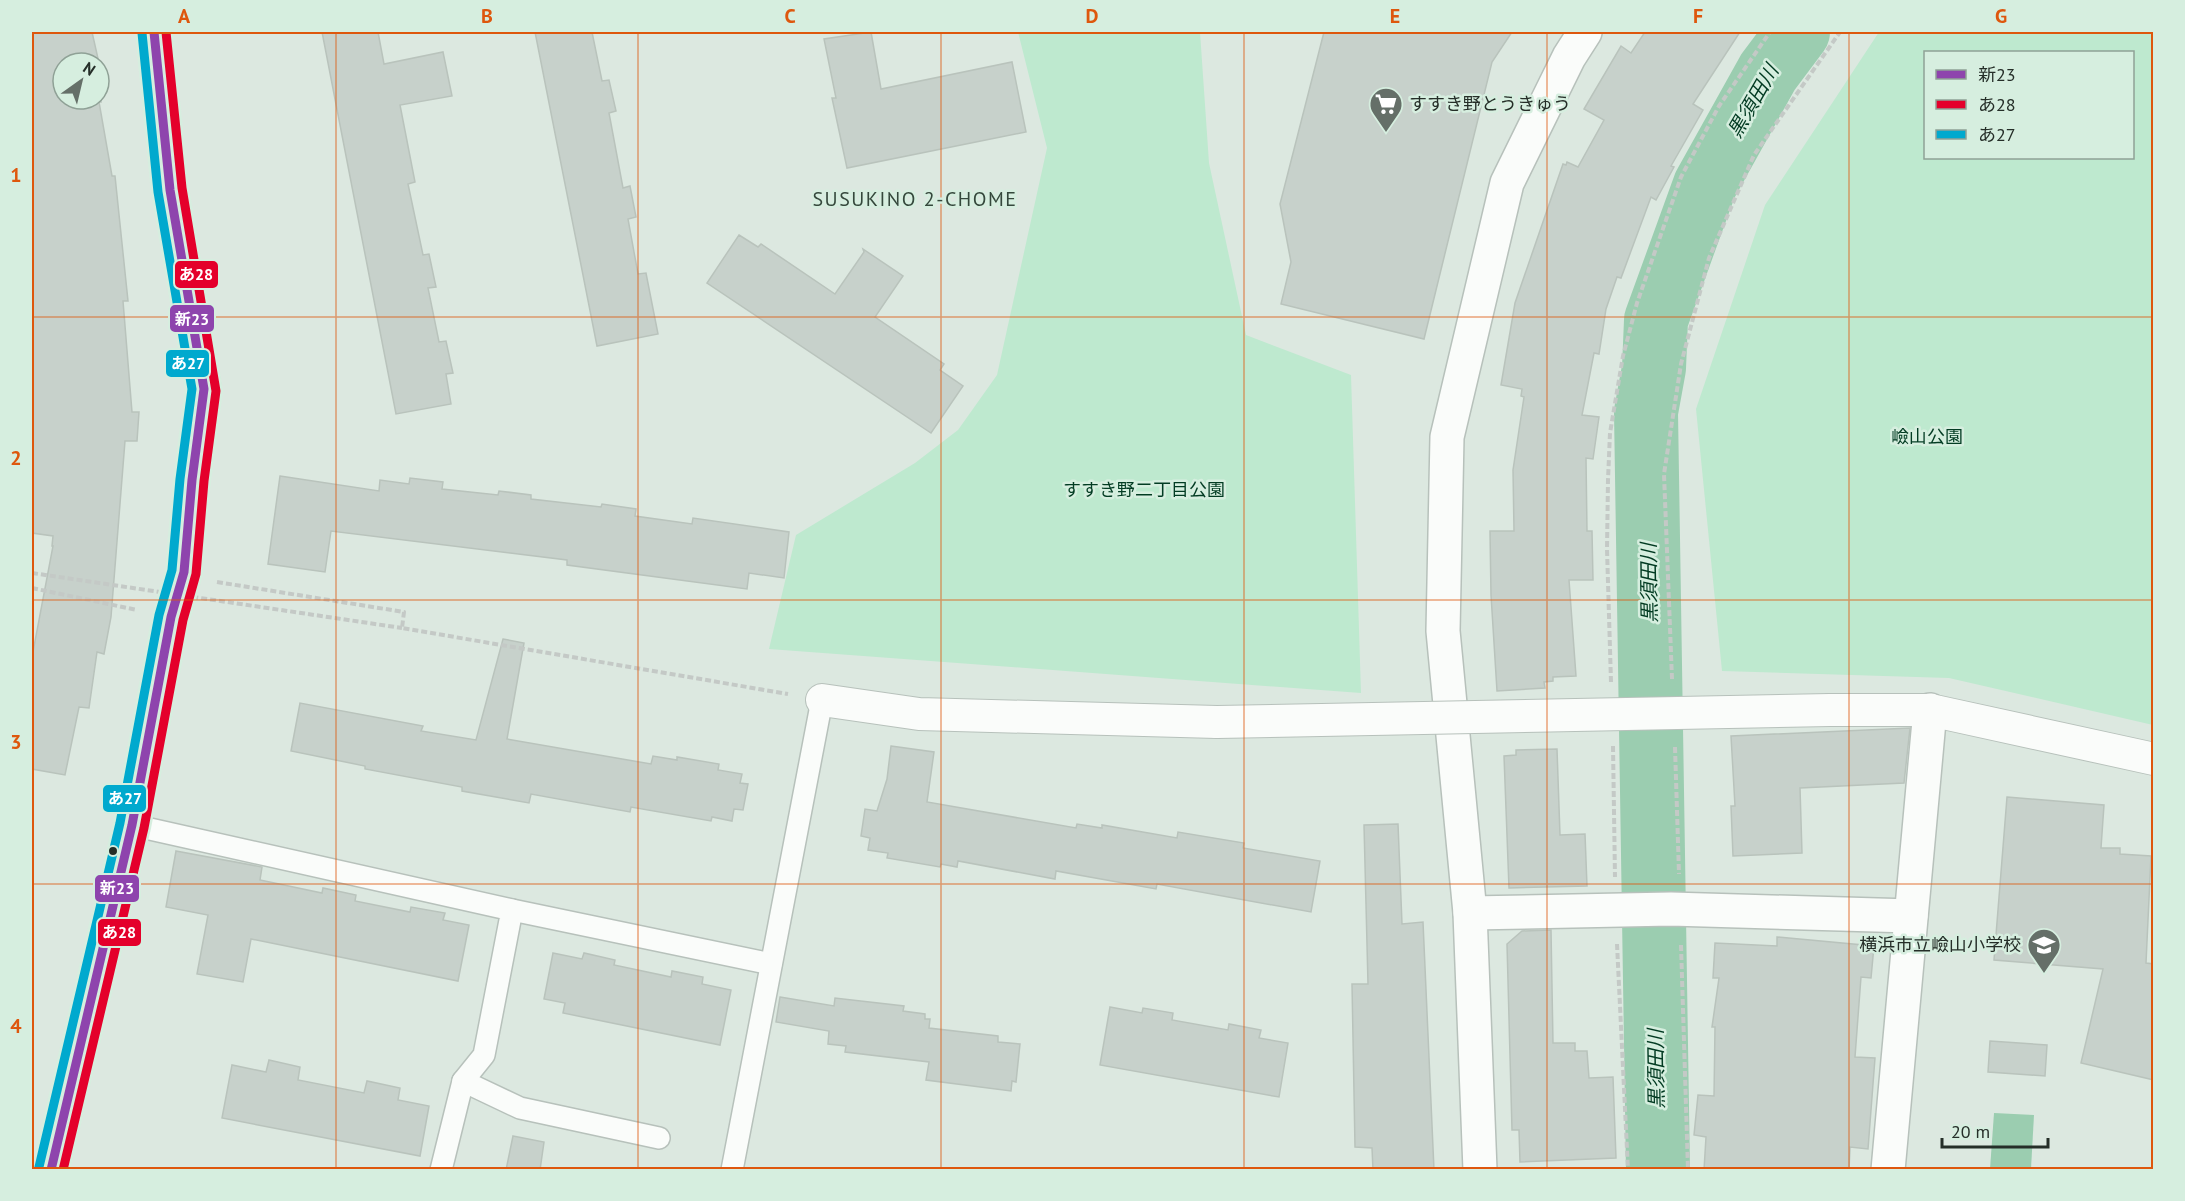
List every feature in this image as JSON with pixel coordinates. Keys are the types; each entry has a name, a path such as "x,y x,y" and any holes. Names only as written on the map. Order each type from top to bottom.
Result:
{"street":[{"path":"51,1170 132,825 171,617 182,582 204,389 170,190 154,32"},
{"path":"1480,1170 1470,913 1443,632 1447,437 1507,183 1569,57 1585,32"},
{"path":"822,700 919,714 1217,722 1930,710 2154,759"},
{"path":"1888,1170 1930,710"},
{"path":"1470,913 1676,909 1911,916"}],"lane":[{"path":"732,1170 822,700"},
{"path":"132,825 512,910 771,964"},
{"path":"441,1170 463,1081 484,1054 512,910"},
{"path":"463,1081 520,1108 659,1138"}],"path":[{"path":"1611,686 1607,549 1608,480 1610,433 1623,356 1637,303 1681,177 1719,106 1770,32"},
{"path":"1672,682 1664,474 1683,354 1709,258 1754,155 1840,32"},
{"path":"32,573 402,628 822,700"},
{"path":"182,582 218,582 404,612 402,628"},
{"path":"32,588 171,617"},
{"path":"1613,739 1621,910 1628,1170"},
{"path":"1674,742 1676,909 1688,1170"}],"green space":[{"name":"すすき野二丁目公園","path":"1018,32 1200,32 1209,163 1246,335 1351,375 1361,693 769,649 796,535 915,463 958,430 997,375 1047,148"},
{"name":"嶮山公園","path":"1879,32 2153,32 2153,725 1949,678 1722,671 1696,409 1765,205"}],"shaded area":[{"path":"1994,1113 2034,1115 2031,1169 1990,1169"}],"building":[{"path":"32,32 92,32 96,51 51,51 51,111 101,111 112,176 115,176 128,301 123,301 132,412 139,412 137,441 125,441 111,617 104,654 97,652 89,708 79,707 65,775 32,769 32,657 53,536 32,533"},
{"path":"322,32 378,32 384,64 443,52 452,96 400,105 415,182 408,184 423,255 429,254 436,287 428,288 439,342 446,341 453,373 446,374 451,404 396,414"},
{"path":"535,32 592,32 602,81 609,80 616,111 609,113 623,188 630,186 636,217 628,219 638,274 646,273 658,334 597,346"},
{"path":"871,32 881,89 1012,62 1026,132 847,168 832,98 836,98 824,39"},
{"name":"すすき野とうきゅう","path":"1324,32 1512,32 1492,62 1424,339 1281,304 1291,262 1280,204"},
{"path":"1645,32 1740,32 1693,104 1703,110 1671,166 1674,167 1656,200 1651,197 1621,278 1617,277 1606,309 1599,354 1594,353 1582,415 1599,417 1593,459 1586,458 1587,531 1592,531 1593,580 1569,580 1576,676 1553,677 1553,681 1544,682 1545,688 1497,691 1490,531 1514,531 1513,470 1524,397 1521,396 1522,389 1501,385 1515,303 1563,164 1566,165 1567,162 1578,167 1604,120 1584,109 1621,46 1631,53"},
{"path":"739,235 758,247 761,244 835,294 864,252 863,249 903,276 875,317 944,364 940,370 963,386 931,433 707,283"},
{"path":"280,476 379,491 380,480 409,484 410,478 443,482 442,489 498,495 499,491 531,495 531,499 636,509 635,516 692,524 693,518 789,532 784,578 749,573 747,589 567,565 567,560 331,531 325,572 268,564"},
{"path":"503,639 524,643 507,739 651,764 653,756 677,760 677,757 719,764 718,770 742,774 740,783 748,784 743,810 734,809 732,821 712,817 711,821 631,807 630,812 531,794 529,803 462,791 462,787 365,769 365,766 291,751 300,703 423,726 421,731 476,740"},
{"path":"1910,728 1904,783 1800,788 1802,853 1733,856 1731,806 1735,806 1731,736"},
{"path":"891,746 934,752 927,802 1076,828 1077,824 1102,828 1102,825 1177,838 1178,832 1244,843 1243,848 1320,861 1311,912 1157,884 1156,889 1056,871 1055,879 958,861 957,867 941,864 940,867 887,858 888,853 868,850 870,838 861,836 865,809 877,811 887,779"},
{"path":"1557,749 1560,835 1585,834 1587,886 1509,888 1504,756 1516,755 1516,750"},
{"path":"2007,797 2104,805 2101,848 2120,848 2120,854 2151,856 2146,963 2154,964 2154,1080 2081,1063 2103,969 1994,960"},
{"path":"1398,824 1402,924 1423,922 1434,1170 1373,1170 1372,1148 1355,1147 1352,984 1368,984 1364,825"},
{"path":"176,851 262,867 260,880 322,893 323,888 356,895 355,901 410,912 411,907 445,913 443,920 469,925 458,981 251,939 243,982 197,974 208,915 166,907"},
{"path":"1551,930 1553,1043 1575,1043 1575,1051 1587,1051 1589,1078 1613,1077 1616,1158 1520,1162 1519,1130 1512,1130 1507,944 1522,931"},
{"path":"1777,937 1874,946 1871,978 1861,977 1855,1057 1875,1058 1868,1149 1850,1147 1849,1170 1704,1170 1706,1137 1694,1135 1698,1095 1714,1096 1715,1027 1712,1027 1719,978 1713,978 1715,943 1777,946"},
{"path":"553,953 582,959 584,953 615,960 614,965 671,977 672,971 703,977 702,984 731,990 720,1045 563,1013 565,1003 544,999"},
{"path":"780,997 834,1006 835,998 904,1006 903,1011 925,1014 925,1019 930,1019 929,1028 998,1036 998,1042 1020,1044 1016,1082 1012,1081 1011,1091 926,1080 929,1062 845,1052 846,1046 828,1044 829,1031 776,1022"},
{"path":"1110,1007 1142,1013 1143,1008 1173,1013 1172,1020 1228,1030 1229,1024 1261,1030 1259,1038 1288,1043 1279,1097 1100,1065"},
{"path":"1990,1041 2047,1045 2045,1076 1988,1072"},
{"path":"269,1060 300,1067 298,1080 364,1093 367,1081 400,1088 398,1100 429,1106 420,1156 222,1118 232,1065 266,1072"},
{"path":"513,1136 544,1142 540,1170 506,1170"}],"waterway":[{"name":"黒須田川","path":"1658,1170 1646,412 1654,368 1656,320 1705,185 1768,72 1798,32"}],"transit line":[{"name":"新23","path":"51,1170 132,825 171,617 184,572 192,480 204,389 170,190 154,32"},
{"name":"あ28","path":"63,1170 144,828 183,620 196,574 204,481 216,391 182,188 166,32"},
{"name":"あ27","path":"39,1167 120,823 159,615 172,570 180,479 192,389 158,192 142,33"}],"place":[{"name":"すすき野とうきゅう","path":"1386,133"},
{"name":"横浜市立嶮山小学校","path":"2044,974"}],"district":[{"name":"SUSUKINO 2-CHOME","path":"915,199"}]}
